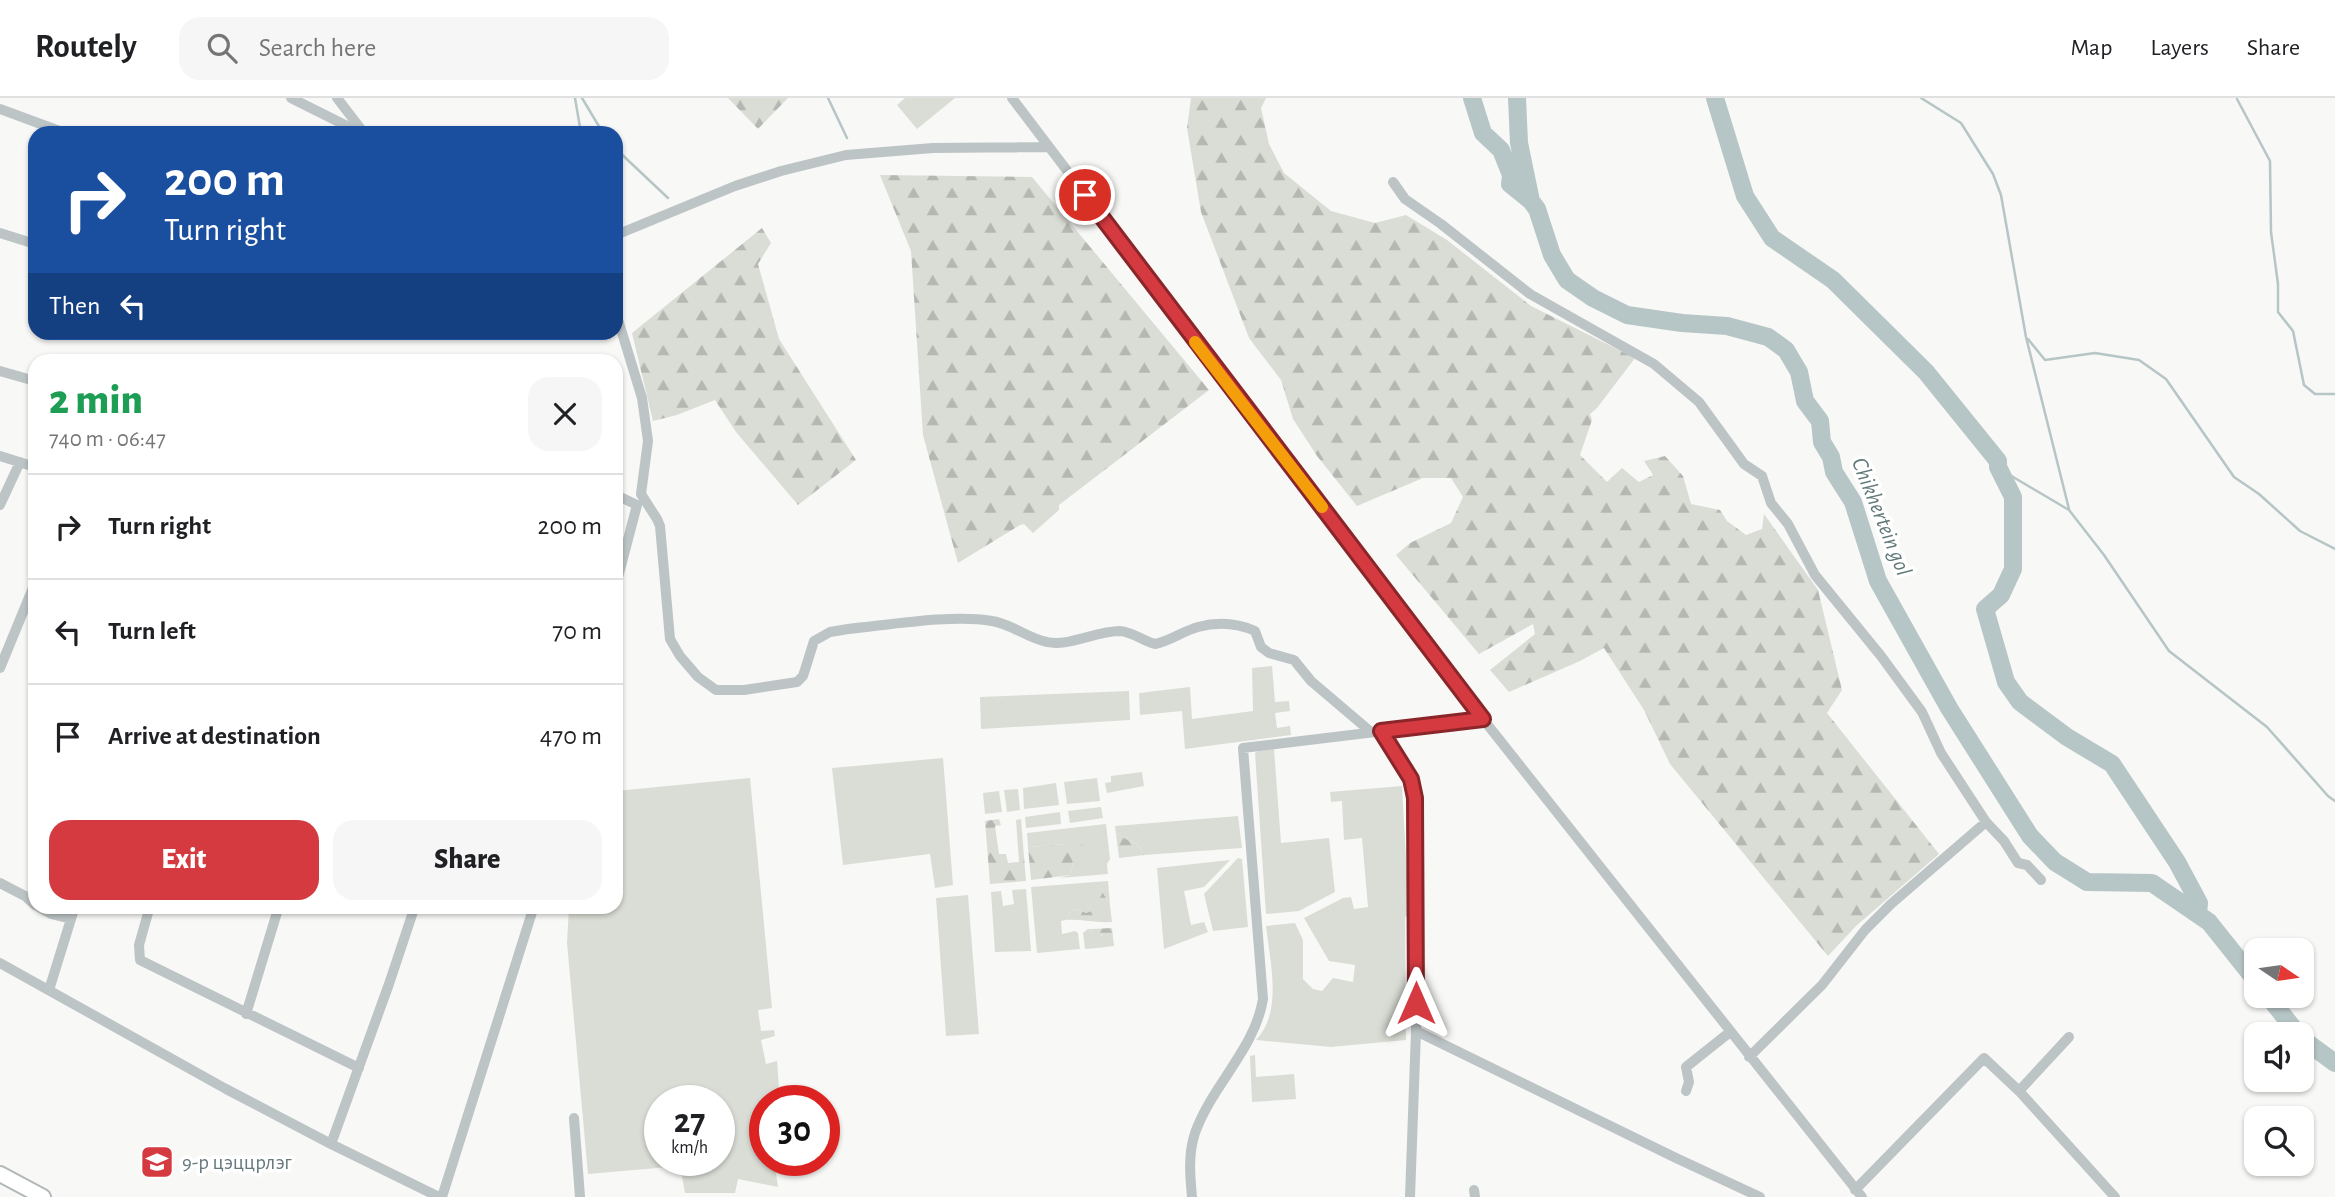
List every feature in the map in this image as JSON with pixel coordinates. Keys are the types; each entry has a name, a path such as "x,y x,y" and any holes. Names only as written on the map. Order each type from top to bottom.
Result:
{"main road":[{"path":"0,1174 43,1197"}],"street":[{"path":"291,98 348,126"},
{"path":"337,98 357,126"},
{"path":"1012,98 1483,719 1858,1193 1984,1058 2019,1091 2115,1197"},
{"path":"0,109 46,126"},
{"path":"623,232 735,186 780,171 846,155 933,148 1048,147"},
{"path":"1393,182 1405,199 1441,224 1530,295 1654,364 1699,402 1744,464 1762,476 1771,503 1788,524 1815,575 1881,656 1922,712 1941,753 1986,822 2004,841 2018,863 2027,865 2041,880"},
{"path":"0,233 28,242"},
{"path":"623,336 642,398 648,441 640,494 623,552"},
{"path":"0,371 28,379"},
{"path":"0,456 28,465"},
{"path":"0,505 20,462"},
{"path":"640,494 660,526 670,639 698,677 716,690 744,690 797,682 803,676 814,641 830,632 848,629 973,619 994,621 1047,643 1099,632 1119,631 1155,644 1198,627 1223,624 1245,626 1255,631 1261,647 1269,653 1294,660 1311,681 1376,731 1411,779 1415,798 1416,1031 1410,1197"},
{"path":"623,498 637,505"},
{"path":"0,668 28,600"},
{"path":"1192,1197 1190,1169 1195,1134 1206,1108 1260,1016 1263,999 1243,748 1483,719"},
{"path":"1749,1057 1822,985 1865,930 1891,904 1986,822"},
{"path":"0,883 28,899"},
{"path":"51,914 71,919"},
{"path":"49,990 73,914"},
{"path":"148,914 139,944 140,960 359,1069"},
{"path":"246,1014 277,914"},
{"path":"331,1144 412,914"},
{"path":"0,963 226,1090 441,1197 531,914"},
{"path":"1416,1031 1760,1197"},
{"path":"1686,1091 1689,1082 1686,1067 1730,1032"},
{"path":"2019,1091 2069,1037"},
{"path":"574,1118 580,1197"}],"green space":[{"path":"728,98 788,98 758,129"},
{"path":"905,98 955,98 917,129 897,105"},
{"path":"1191,98 1266,98 1261,108 1269,144 1284,173 1331,211 1375,223 1406,215 1447,240 1531,306 1635,358 1590,414 1592,420 1580,455 1607,482 1622,468 1639,482 1653,475 1644,461 1665,456 1683,476 1691,504 1720,510 1727,521 1746,535 1762,529 1764,514 1818,590 1842,690 1827,713 1939,854 1856,926 1828,956 1670,764 1644,710 1604,648 1509,692 1490,670 1535,634 1533,624 1479,654 1396,555 1410,543 1451,523 1463,497 1451,478 1423,478 1357,506 1317,456 1293,419 1281,380 1249,338 1201,212 1187,128"},
{"path":"880,175 1032,177 1209,390 1059,505 1059,510 1033,533 1024,524 1020,525 958,563 923,435 911,251"},
{"path":"762,228 771,243 758,264 779,339 856,460 798,505 736,432 715,400 653,421 632,333"},
{"path":"1272,666 1275,702 1289,701 1290,711 1275,713 1277,728 1290,726 1291,735 1185,749 1182,711 1140,715 1139,693 1190,687 1192,719 1253,711 1252,668"},
{"path":"1129,691 1130,720 981,729 980,697"},
{"path":"1274,749 1281,843 1329,838 1335,892 1299,911 1266,914 1255,753"},
{"path":"943,758 953,885 935,888 930,854 843,865 832,768"},
{"path":"1142,772 1144,786 1107,793 1105,783 1111,782 1111,776"},
{"path":"750,778 772,1008 758,1010 761,1031 774,1030 775,1036 761,1040 766,1064 777,1061 779,1085 749,1085 749,1176 776,1176 778,1187 738,1179 735,1193 685,1193 682,1176 735,1176 735,1085 644,1085 644,1169 588,1174 567,943 569,914 623,914 623,790"},
{"path":"1097,778 1100,801 1067,804 1064,782"},
{"path":"1056,783 1059,805 1024,809 1023,788"},
{"path":"1402,786 1409,915 1405,917 1406,1040 1331,1047 1256,1040 1270,1015 1272,1001 1272,971 1266,926 1295,923 1303,940 1303,979 1313,989 1322,991 1333,978 1353,982 1355,965 1329,961 1304,918 1343,898 1351,897 1354,909 1368,907 1362,838 1344,840 1342,801 1331,802 1330,792"},
{"path":"1018,789 1020,810 1007,812 1004,790"},
{"path":"999,791 1002,812 985,814 983,793"},
{"path":"1101,807 1103,818 1070,823 1068,811"},
{"path":"1060,812 1061,824 1026,828 1025,817"},
{"path":"1238,816 1242,848 1144,855 1138,845 1116,834 1115,826"},
{"path":"999,819 1001,825 995,826 999,854 1006,854 1008,863 1019,862 1016,820 1021,819 1026,881 990,884 985,821"},
{"path":"1106,824 1110,859 1107,864 1108,874 1059,878 1071,875 1073,860 1077,857 1066,844 1028,847 1027,833"},
{"path":"1116,834 1138,845 1144,855 1119,858"},
{"path":"1084,845 1086,855 1073,860 1071,875 1031,880 1028,847"},
{"path":"1238,858 1242,859 1248,927 1213,931 1204,894"},
{"path":"1230,860 1204,887 1184,891 1191,925 1204,922 1208,932 1164,949 1157,868"},
{"path":"1108,881 1110,905 1099,886 1080,900 1092,907 1091,911 1071,911 1066,920 1061,921 1062,934 1075,931 1078,933 1080,949 1037,953 1031,887"},
{"path":"1096,885 1110,905 1112,922 1066,920 1071,911 1091,911 1091,907 1080,900 1082,891"},
{"path":"1026,889 1031,951 995,952 991,892 1001,891 1003,906 1014,904 1012,890"},
{"path":"968,895 979,1034 946,1036 936,898"},
{"path":"1112,928 1114,946 1097,948 1102,934 1092,934 1091,929"},
{"path":"1091,929 1092,934 1101,934 1097,948 1085,949 1083,933"},
{"path":"1255,1055 1256,1077 1294,1074 1296,1099 1252,1102 1250,1056"}],"waterway":[{"path":"575,98 580,126"},
{"path":"582,98 599,126"},
{"path":"828,98 847,138"},
{"name":"Chikhertein gol","path":"1472,98 1483,133 1501,150 1511,175 1510,184 1537,209 1552,255 1567,280 1593,298 1627,315 1727,326 1768,337 1786,350 1799,372 1805,401 1820,421 1822,442 1831,457 1834,472 1853,502 1878,581 1949,708 2030,836 2055,862 2087,882 2152,883 2209,922 2244,966"},
{"path":"1517,98 1519,143 1531,201"},
{"path":"1715,98 1745,196 1772,238 1833,280 1926,372 1998,461 1998,467 2013,497 2013,569 2001,595 1985,609 2006,682 2020,702 2067,737 2112,764 2177,862 2199,903 2198,914"},
{"path":"1921,98 1961,123 1993,174 2001,195 2026,337 2069,509"},
{"path":"2237,99 2270,161 2271,232 2278,284 2278,312 2293,331 2304,385 2315,394 2335,394"},
{"path":"623,156 668,198"},
{"path":"2028,339 2045,360 2095,353 2139,360 2166,379 2234,477 2259,494 2300,531 2335,549"},
{"path":"1998,461 2008,474 2069,510 2104,555 2169,651 2267,727 2335,801"},
{"name":"Chikhertein gol","path":"2277,1008 2289,1022"},
{"name":"Chikhertein gol","path":"2314,1048 2335,1063"}],"slow traffic":[{"path":"1195,342 1322,507"}],"place":[{"name":"9-р цэццрлэг","path":"157,1162"}],"route":[{"path":"1085,195 1483,719 1381,731 1411,779 1415,798 1416,1003"}]}
